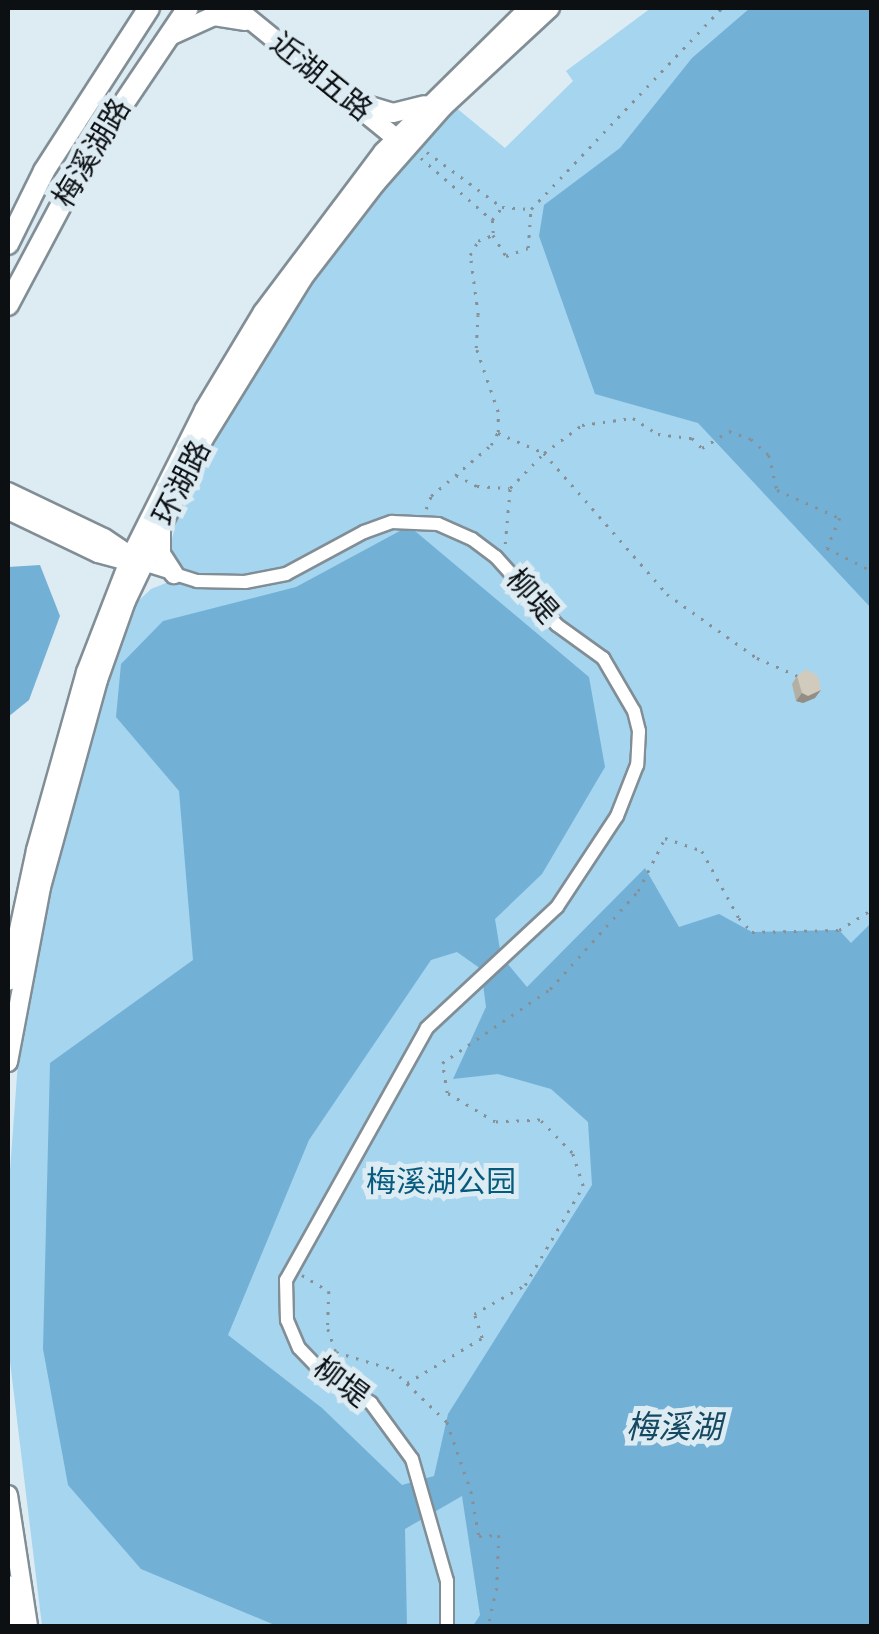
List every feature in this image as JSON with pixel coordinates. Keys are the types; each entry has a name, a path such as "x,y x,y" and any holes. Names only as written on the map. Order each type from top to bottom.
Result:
{"main road":[{"name":"梅溪湖路","path":"8,244 44,171 149,8"},
{"name":"梅溪湖路","path":"8,306 84,162 160,44 188,8"},
{"name":"近湖五路","path":"236,8 260,19"},
{"name":"近湖五路","path":"247,8 404,139"},
{"name":"环湖路","path":"157,517 243,368 432,98 529,8"},
{"name":"环湖路","path":"8,981 54,781 119,600 243,344 364,177 550,8"},
{"path":"160,44 192,23 214,16 260,19"},
{"path":"364,107 407,112 432,98"},
{"path":"364,107 376,143 364,177"},
{"path":"8,492 100,545 119,600 152,578 174,574 161,554 157,517 126,536 100,545"},
{"path":"8,510 135,561"},
{"name":"环湖路","path":"8,1062 46,869 119,600"},
{"path":"8,1495 18,1622"},
{"path":"8,1586 18,1622"}],"street":[{"name":"柳堤","path":"135,561 224,584 268,579 307,566 378,527 428,523 472,539 505,566 556,626 614,670 639,731 637,765 617,816 573,888 445,1007 413,1049 290,1268 287,1320 299,1348 320,1370 370,1404 406,1446 447,1581 447,1626"}],"path":[{"path":"404,139 492,220 493,234 506,256 528,248 531,209 722,8"},
{"path":"404,139 502,208 531,209"},
{"path":"492,220 502,208"},
{"path":"428,523 426,507 431,496 492,446 498,432 498,412 476,348 478,315 470,255 478,240 493,234"},
{"path":"505,566 510,488 544,453 582,425 633,418 658,434 692,438 702,448 729,432 751,439 768,455 777,490 840,518 826,548 872,571"},
{"path":"498,432 544,453 667,594 757,658 800,677"},
{"path":"456,475 477,486 510,488"},
{"path":"406,1383 482,1338 474,1314 524,1285 583,1186 572,1153 540,1120 494,1122 447,1093 442,1063 469,1040 550,988 581,950 628,904 665,838 702,852 738,918 752,932 838,930 872,909"},
{"path":"290,1268 329,1291 328,1329 336,1352 392,1369 446,1422 471,1491 478,1536 498,1536 497,1588 488,1626"}],"green space":[{"name":"梅溪湖公园","path":"651,8 871,8 871,1626 42,1626 8,1345 8,1198 18,1062 61,842 108,671 134,605 151,589 171,581 170,547 179,510 243,385 346,233 454,106 505,148 573,81 566,71"}],"water":[{"path":"750,8 871,8 871,608 698,423 595,394 539,236 544,205 620,148 692,58"},
{"name":"梅溪湖","path":"409,526 589,677 605,767 542,874 495,919 501,956 527,987 645,868 679,927 719,914 752,932 839,930 851,943 871,923 871,1626 473,1626 480,1615 462,1496 405,1529 407,1626 277,1626 141,1569 68,1485 43,1349 50,1063 193,960 179,791 116,717 121,664 163,621 296,587","holes":["457,952 481,969 486,1007 453,1079 498,1074 551,1089 588,1122 592,1185 448,1414 434,1476 402,1485 322,1408 228,1335 309,1140 431,960"]},
{"path":"40,565 60,616 29,700 8,717 8,567"}],"building":[{"path":"806,669 818,676 821,690 808,696 802,693 797,676"}]}
